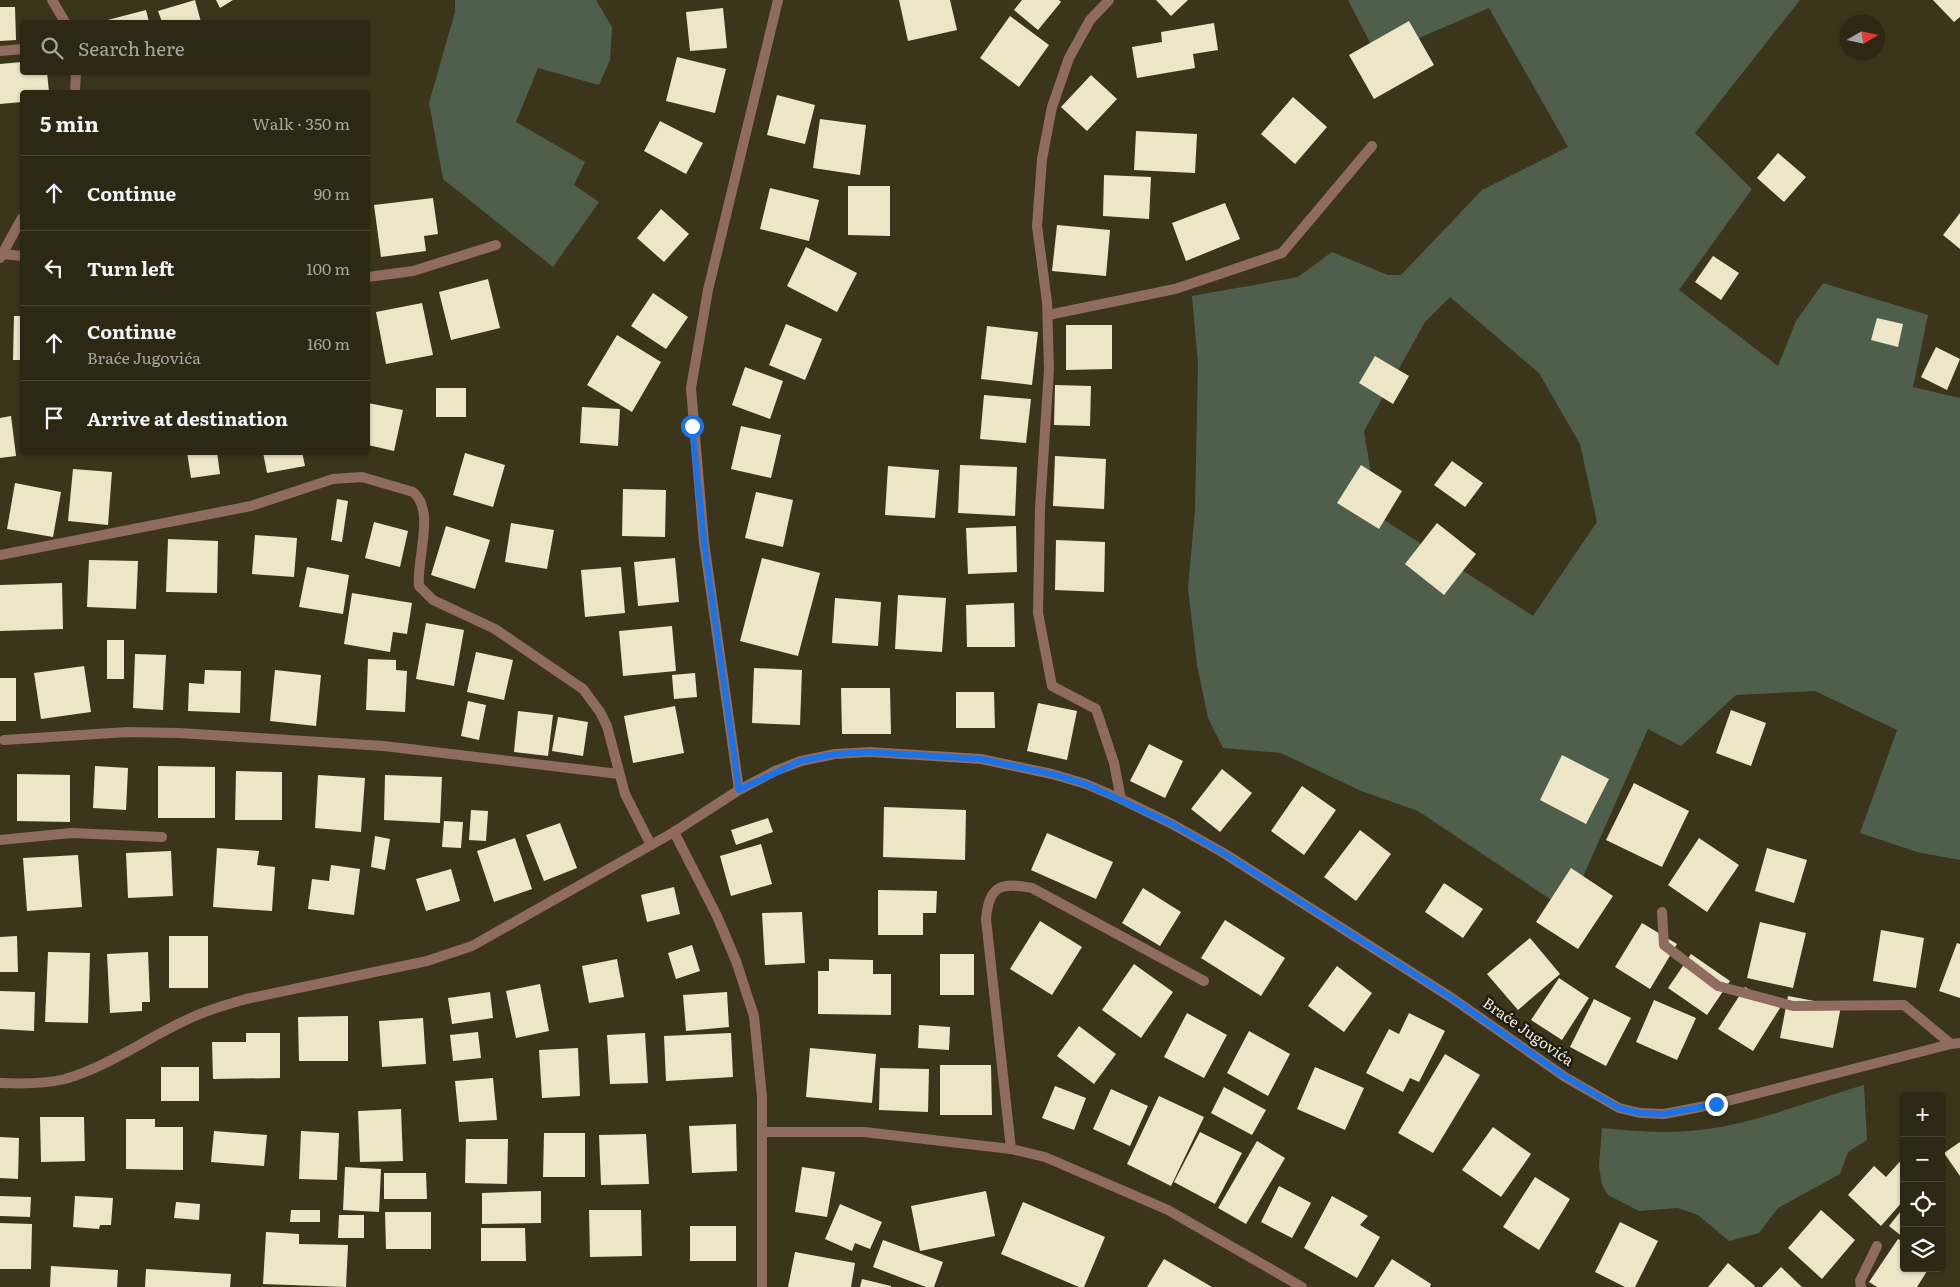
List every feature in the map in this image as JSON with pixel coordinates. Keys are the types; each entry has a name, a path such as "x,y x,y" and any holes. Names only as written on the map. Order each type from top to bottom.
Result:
{"street":[{"path":"52,0 64,20"},
{"path":"739,790 704,542 691,388 708,290 778,0"},
{"path":"1109,0 1090,20 1069,58 1052,106 1042,159 1037,226 1048,315 1049,369 1040,508 1038,613 1052,686 1096,708 1114,763 1121,799"},
{"path":"0,51 20,49"},
{"path":"75,90 76,75"},
{"path":"1048,315 1175,290 1282,253 1372,146"},
{"path":"20,222 1,256 20,256"},
{"path":"370,277 413,271 496,245"},
{"path":"0,555 251,506 333,479 362,477 393,484 413,492 418,497 422,507 424,526 418,578 419,586 434,600 495,629 583,689 600,712 607,726 625,794 651,845"},
{"path":"4,740 127,732 179,733 384,746 619,774"},
{"name":"Braće Jugovića","path":"0,1083 34,1083 64,1079 106,1063 195,1016 223,1006 261,996 426,961 472,946 674,832 739,790 800,761 836,754 870,752 981,759 1052,774 1086,784 1121,799 1172,824 1222,852 1452,998 1564,1076 1619,1108 1640,1113 1664,1114 1716,1104 1956,1044"},
{"path":"674,832 716,916 746,987 754,1016 762,1097 762,1287"},
{"path":"0,840 71,833 162,837"},
{"path":"1011,1149 986,919 987,901 995,889 1010,884 1032,888 1204,981"},
{"path":"1662,912 1664,945 1718,986 1793,1006 1904,1005 1956,1044"},
{"path":"762,1132 864,1132 1011,1149 1045,1157 1168,1210 1302,1287"},
{"path":"1861,1287 1860,1281 1877,1246"}],"green space":[{"path":"455,0 596,0 612,27 610,60 599,85 538,68 516,122 585,162 574,185 599,202 553,267 443,179 429,103 455,12"},
{"path":"1348,0 1800,0 1695,133 1752,189 1679,290 1778,366 1796,321 1823,283 1928,315 1913,387 1960,398 1960,860 1917,852 1860,833 1897,730 1815,691 1736,695 1681,746 1648,729 1568,911 1418,811 1361,791 1281,753 1223,748 1208,718 1197,665 1188,588 1195,510 1198,364 1192,296 1298,277 1332,252 1388,275 1401,275 1482,190 1568,147 1489,8 1377,56","holes":["1450,297 1539,373 1580,444 1597,522 1533,616 1378,516 1364,431 1425,322"]},
{"path":"1864,1085 1867,1140 1848,1152 1840,1174 1778,1208 1759,1233 1729,1241 1698,1215 1678,1208 1639,1211 1608,1195 1602,1185 1599,1166 1602,1128 1662,1132 1718,1127 1760,1118"}],"building":[{"path":"195,0 200,20 161,20 158,11"},
{"path":"216,0 233,0 220,8"},
{"path":"899,0 950,0 957,30 908,41"},
{"path":"1022,0 1059,0 1061,2 1038,30 1014,10"},
{"path":"1156,0 1188,0 1171,16"},
{"path":"1933,0 1960,0 1960,17 1954,22"},
{"path":"0,7 15,7 16,40 0,41"},
{"path":"723,8 727,48 690,51 686,12"},
{"path":"146,10 148,20 108,20"},
{"path":"1010,16 1049,45 1019,87 980,58"},
{"path":"1409,21 1434,65 1374,99 1349,55"},
{"path":"1214,23 1218,50 1193,54 1195,68 1137,78 1132,47 1162,42 1161,32"},
{"path":"677,57 726,69 715,113 666,101"},
{"path":"20,62 20,75 47,75 49,90 20,90 20,102 0,104 0,64"},
{"path":"1091,75 1117,99 1087,131 1061,107"},
{"path":"777,95 815,105 805,144 767,135"},
{"path":"1293,97 1327,127 1295,164 1261,134"},
{"path":"820,119 866,125 860,175 813,168"},
{"path":"660,121 703,143 686,174 644,151"},
{"path":"1136,131 1197,134 1195,173 1134,170"},
{"path":"1778,153 1806,177 1784,202 1757,178"},
{"path":"1104,175 1151,177 1149,219 1103,216"},
{"path":"848,186 890,186 890,236 848,235"},
{"path":"770,188 819,200 809,241 760,229"},
{"path":"433,198 438,234 424,236 426,251 381,257 374,205"},
{"path":"1225,203 1240,239 1186,261 1172,223"},
{"path":"661,209 689,234 664,262 637,238"},
{"path":"1960,213 1960,249 1943,235"},
{"path":"1057,225 1110,230 1106,276 1052,271"},
{"path":"806,247 857,273 837,312 787,286"},
{"path":"1713,256 1739,273 1721,300 1695,282"},
{"path":"488,279 500,328 451,340 439,292"},
{"path":"653,293 688,317 666,349 631,326"},
{"path":"422,303 433,355 386,364 376,312"},
{"path":"14,316 20,316 20,360 13,360"},
{"path":"1877,318 1903,324 1898,347 1871,340"},
{"path":"786,324 822,339 805,380 769,365"},
{"path":"1066,325 1112,325 1112,369 1066,370"},
{"path":"987,326 1038,332 1032,385 981,379"},
{"path":"617,335 661,362 632,412 587,385"},
{"path":"1936,347 1960,359 1947,390 1921,377"},
{"path":"1375,356 1409,376 1393,404 1359,383"},
{"path":"745,367 783,381 770,419 732,405"},
{"path":"1055,385 1091,386 1090,426 1054,425"},
{"path":"436,388 466,388 466,417 436,417"},
{"path":"984,395 1031,399 1026,443 980,439"},
{"path":"370,403 403,410 394,451 370,445"},
{"path":"582,407 620,409 618,446 580,443"},
{"path":"11,416 16,456 0,458 0,418"},
{"path":"741,426 781,435 771,478 731,469"},
{"path":"465,453 505,465 493,507 453,495"},
{"path":"187,455 217,455 220,474 191,478"},
{"path":"264,455 303,455 305,466 267,473"},
{"path":"1055,456 1106,459 1104,509 1053,506"},
{"path":"1452,461 1483,483 1465,507 1434,485"},
{"path":"960,465 1017,467 1015,516 958,513"},
{"path":"1361,465 1402,491 1379,529 1337,503"},
{"path":"888,466 939,470 935,518 885,515"},
{"path":"73,469 112,472 108,525 68,521"},
{"path":"15,483 61,492 53,537 7,529"},
{"path":"623,489 666,490 665,537 622,536"},
{"path":"756,492 793,500 783,547 745,538"},
{"path":"337,499 348,501 342,542 331,540"},
{"path":"374,522 408,531 400,567 365,558"},
{"path":"511,523 554,530 547,569 505,562"},
{"path":"1437,523 1476,554 1444,595 1405,564"},
{"path":"446,526 490,540 475,589 431,575"},
{"path":"1016,526 1017,572 968,574 966,528"},
{"path":"255,535 297,538 294,577 252,574"},
{"path":"168,539 218,541 217,593 166,592"},
{"path":"1056,540 1105,542 1104,592 1055,590"},
{"path":"675,558 679,602 638,606 634,562"},
{"path":"762,558 820,573 798,656 740,641"},
{"path":"89,560 138,561 136,609 87,607"},
{"path":"307,567 349,575 343,614 299,607"},
{"path":"621,567 625,613 585,617 581,570"},
{"path":"62,583 63,629 0,631 0,585"},
{"path":"352,593 412,603 407,634 393,632 390,652 344,644"},
{"path":"898,595 946,598 942,652 895,649"},
{"path":"835,598 881,602 878,646 832,643"},
{"path":"1014,603 1015,647 967,647 966,605"},
{"path":"426,623 464,630 454,686 416,679"},
{"path":"672,626 676,671 623,676 619,631"},
{"path":"107,640 124,640 124,679 107,679"},
{"path":"476,652 513,660 504,700 467,692"},
{"path":"135,654 166,655 163,710 133,708"},
{"path":"368,659 396,660 396,670 407,671 405,712 366,710"},
{"path":"84,666 91,712 41,719 34,673"},
{"path":"754,668 802,670 800,725 752,723"},
{"path":"205,670 241,671 240,713 188,711 189,683 204,684"},
{"path":"275,670 321,675 316,726 270,721"},
{"path":"695,673 697,697 674,699 672,675"},
{"path":"0,678 16,678 16,721 0,721"},
{"path":"841,688 890,688 891,734 842,734"},
{"path":"956,692 994,692 995,728 956,728"},
{"path":"468,701 486,705 479,740 461,736"},
{"path":"1038,703 1077,711 1067,760 1027,751"},
{"path":"675,706 684,753 633,763 624,716"},
{"path":"1731,710 1766,723 1751,766 1716,753"},
{"path":"518,711 553,715 548,756 514,752"},
{"path":"558,717 588,722 583,756 552,751"},
{"path":"1149,744 1183,761 1165,798 1130,781"},
{"path":"1562,755 1609,779 1586,824 1540,800"},
{"path":"95,766 128,768 126,810 93,808"},
{"path":"158,766 215,767 215,818 158,818"},
{"path":"1222,769 1252,793 1220,832 1191,809"},
{"path":"236,771 282,772 282,820 235,820"},
{"path":"17,774 70,775 70,822 17,821"},
{"path":"318,775 365,778 361,832 315,828"},
{"path":"385,775 442,777 440,823 384,820"},
{"path":"1634,783 1689,811 1662,867 1606,840"},
{"path":"1302,786 1336,810 1304,855 1271,831"},
{"path":"884,807 966,810 965,860 883,857"},
{"path":"471,810 488,811 486,841 469,840"},
{"path":"768,818 773,832 736,845 731,830"},
{"path":"444,821 463,822 461,848 442,847"},
{"path":"560,823 577,868 544,881 526,835"},
{"path":"1360,830 1391,854 1356,901 1324,877"},
{"path":"1047,833 1113,862 1096,899 1031,870"},
{"path":"375,836 390,839 385,870 371,867"},
{"path":"515,838 532,889 494,902 477,851"},
{"path":"1699,838 1739,865 1707,912 1668,885"},
{"path":"761,844 772,884 731,896 720,856"},
{"path":"217,848 259,851 257,865 275,867 272,911 213,907"},
{"path":"1767,848 1807,860 1794,903 1755,891"},
{"path":"171,851 173,896 128,898 126,853"},
{"path":"78,855 82,907 27,911 23,858"},
{"path":"331,865 360,869 354,915 308,909 312,879 329,881"},
{"path":"1571,868 1613,896 1578,949 1536,922"},
{"path":"451,869 460,901 426,911 416,879"},
{"path":"1444,883 1483,909 1463,938 1425,912"},
{"path":"674,887 680,914 647,922 641,895"},
{"path":"1143,888 1181,912 1160,946 1122,923"},
{"path":"878,890 937,891 936,913 923,913 923,935 878,935"},
{"path":"802,912 805,963 765,965 762,913"},
{"path":"1225,920 1285,958 1261,996 1201,958"},
{"path":"1040,921 1082,947 1052,995 1010,969"},
{"path":"1760,922 1806,933 1793,988 1747,978"},
{"path":"1642,923 1677,944 1650,989 1615,967"},
{"path":"1881,930 1924,938 1916,988 1873,981"},
{"path":"17,936 18,972 0,972 0,937"},
{"path":"169,936 208,936 208,988 169,988"},
{"path":"1530,938 1560,974 1518,1010 1487,974"},
{"path":"1957,943 1960,944 1960,998 1939,991"},
{"path":"692,945 700,971 676,979 668,953"},
{"path":"48,952 90,953 88,1023 45,1022"},
{"path":"148,952 150,1002 142,1002 142,1011 110,1013 107,954"},
{"path":"940,954 974,954 974,995 940,995"},
{"path":"1691,954 1730,981 1707,1015 1668,988"},
{"path":"617,959 624,997 589,1003 582,966"},
{"path":"829,959 873,960 873,974 891,974 891,1015 818,1014 818,971 829,971"},
{"path":"1134,964 1173,992 1141,1038 1102,1010"},
{"path":"1337,966 1372,993 1344,1032 1308,1006"},
{"path":"1559,978 1589,998 1562,1040 1531,1020"},
{"path":"540,984 549,1031 516,1038 506,991"},
{"path":"1745,987 1780,1008 1753,1051 1718,1029"},
{"path":"0,991 35,992 34,1031 0,1029"},
{"path":"490,992 493,1018 452,1024 448,998"},
{"path":"727,992 729,1027 686,1031 683,995"},
{"path":"1788,996 1841,1006 1833,1048 1780,1038"},
{"path":"1594,999 1631,1018 1606,1066 1570,1047"},
{"path":"1654,1000 1696,1018 1677,1060 1636,1042"},
{"path":"1187,1013 1227,1035 1204,1078 1164,1057"},
{"path":"1409,1013 1445,1031 1419,1082 1410,1078 1403,1092 1366,1073 1389,1029 1399,1034"},
{"path":"348,1016 348,1061 299,1061 298,1017"},
{"path":"423,1018 426,1064 382,1067 379,1021"},
{"path":"919,1025 950,1027 949,1050 918,1048"},
{"path":"1079,1026 1116,1054 1094,1084 1057,1056"},
{"path":"1249,1031 1290,1054 1268,1096 1227,1073"},
{"path":"478,1032 481,1058 453,1061 450,1035"},
{"path":"246,1033 280,1033 280,1078 213,1079 212,1042 246,1042"},
{"path":"645,1033 648,1083 610,1084 607,1035"},
{"path":"731,1033 733,1077 666,1081 664,1036"},
{"path":"578,1048 580,1096 542,1098 539,1050"},
{"path":"810,1048 876,1054 872,1103 806,1097"},
{"path":"1445,1054 1480,1075 1433,1153 1398,1133"},
{"path":"940,1065 991,1065 992,1115 940,1115"},
{"path":"161,1067 199,1067 199,1101 161,1101"},
{"path":"1315,1067 1364,1088 1345,1130 1297,1109"},
{"path":"880,1068 929,1069 928,1112 879,1110"},
{"path":"493,1078 497,1120 459,1122 455,1081"},
{"path":"1055,1086 1086,1098 1074,1130 1042,1118"},
{"path":"1224,1087 1266,1110 1252,1135 1211,1113"},
{"path":"1111,1089 1148,1106 1130,1146 1093,1129"},
{"path":"1159,1096 1204,1117 1171,1186 1127,1164"},
{"path":"401,1109 403,1161 360,1162 358,1111"},
{"path":"40,1117 84,1117 85,1161 41,1162"},
{"path":"126,1119 155,1119 155,1127 183,1127 183,1170 126,1169"},
{"path":"736,1124 737,1171 692,1173 689,1126"},
{"path":"1493,1127 1531,1154 1501,1197 1462,1170"},
{"path":"214,1131 267,1135 264,1166 211,1162"},
{"path":"301,1131 339,1133 337,1180 299,1179"},
{"path":"1200,1132 1242,1153 1215,1204 1174,1182"},
{"path":"544,1133 585,1133 585,1177 543,1177"},
{"path":"646,1134 649,1184 601,1185 599,1135"},
{"path":"0,1137 19,1138 18,1179 0,1178"},
{"path":"466,1139 508,1139 507,1184 465,1183"},
{"path":"1257,1141 1285,1158 1246,1224 1218,1208"},
{"path":"1960,1142 1960,1176 1945,1154 1945,1152"},
{"path":"1900,1161 1900,1205 1881,1226 1848,1195 1874,1166 1886,1177"},
{"path":"345,1167 381,1169 379,1212 343,1210"},
{"path":"802,1167 835,1172 827,1217 795,1212"},
{"path":"384,1173 426,1173 427,1199 384,1199"},
{"path":"1535,1177 1570,1199 1539,1250 1503,1227"},
{"path":"1279,1186 1311,1203 1292,1238 1261,1222"},
{"path":"541,1191 541,1223 482,1224 482,1193"},
{"path":"986,1191 995,1236 920,1251 911,1206"},
{"path":"0,1196 31,1197 30,1217 0,1216"},
{"path":"75,1196 113,1198 111,1225 100,1225 99,1229 73,1227"},
{"path":"1332,1196 1368,1216 1360,1225 1380,1237 1357,1278 1304,1248"},
{"path":"176,1202 200,1204 199,1220 174,1218"},
{"path":"1023,1202 1105,1237 1084,1287 1079,1287 1001,1254"},
{"path":"840,1204 882,1222 870,1249 855,1243 852,1251 825,1239"},
{"path":"291,1210 320,1210 320,1222 290,1222"},
{"path":"589,1210 641,1210 642,1256 590,1257"},
{"path":"1821,1210 1855,1240 1822,1279 1788,1248"},
{"path":"385,1212 431,1212 431,1249 386,1249"},
{"path":"1900,1212 1900,1235 1889,1226"},
{"path":"339,1215 364,1215 364,1238 338,1238"},
{"path":"1620,1222 1658,1241 1635,1287 1625,1287 1595,1272"},
{"path":"0,1223 32,1224 31,1269 0,1269"},
{"path":"690,1226 736,1226 736,1261 690,1261"},
{"path":"481,1228 525,1228 526,1261 481,1261"},
{"path":"266,1232 299,1234 299,1244 348,1245 346,1287 263,1284"},
{"path":"1898,1239 1900,1240 1900,1272 1926,1272 1917,1287 1877,1287 1869,1282"},
{"path":"883,1240 943,1262 934,1287 926,1287 873,1267"},
{"path":"795,1252 855,1263 851,1287 788,1287"},
{"path":"1164,1259 1212,1287 1147,1287"},
{"path":"1392,1259 1431,1284 1430,1287 1374,1287"},
{"path":"1728,1263 1755,1286 1708,1287"},
{"path":"51,1266 118,1270 117,1287 50,1287"},
{"path":"1781,1267 1802,1287 1762,1287"},
{"path":"146,1269 231,1274 230,1287 145,1287"},
{"path":"862,1279 891,1286 891,1287 860,1287"}],"route":[{"path":"692,426 704,542 739,790 800,761 836,754 870,752 981,759 1052,774 1086,784 1172,824 1222,852 1452,998 1564,1076 1619,1108 1640,1113 1664,1114 1716,1104"}]}
